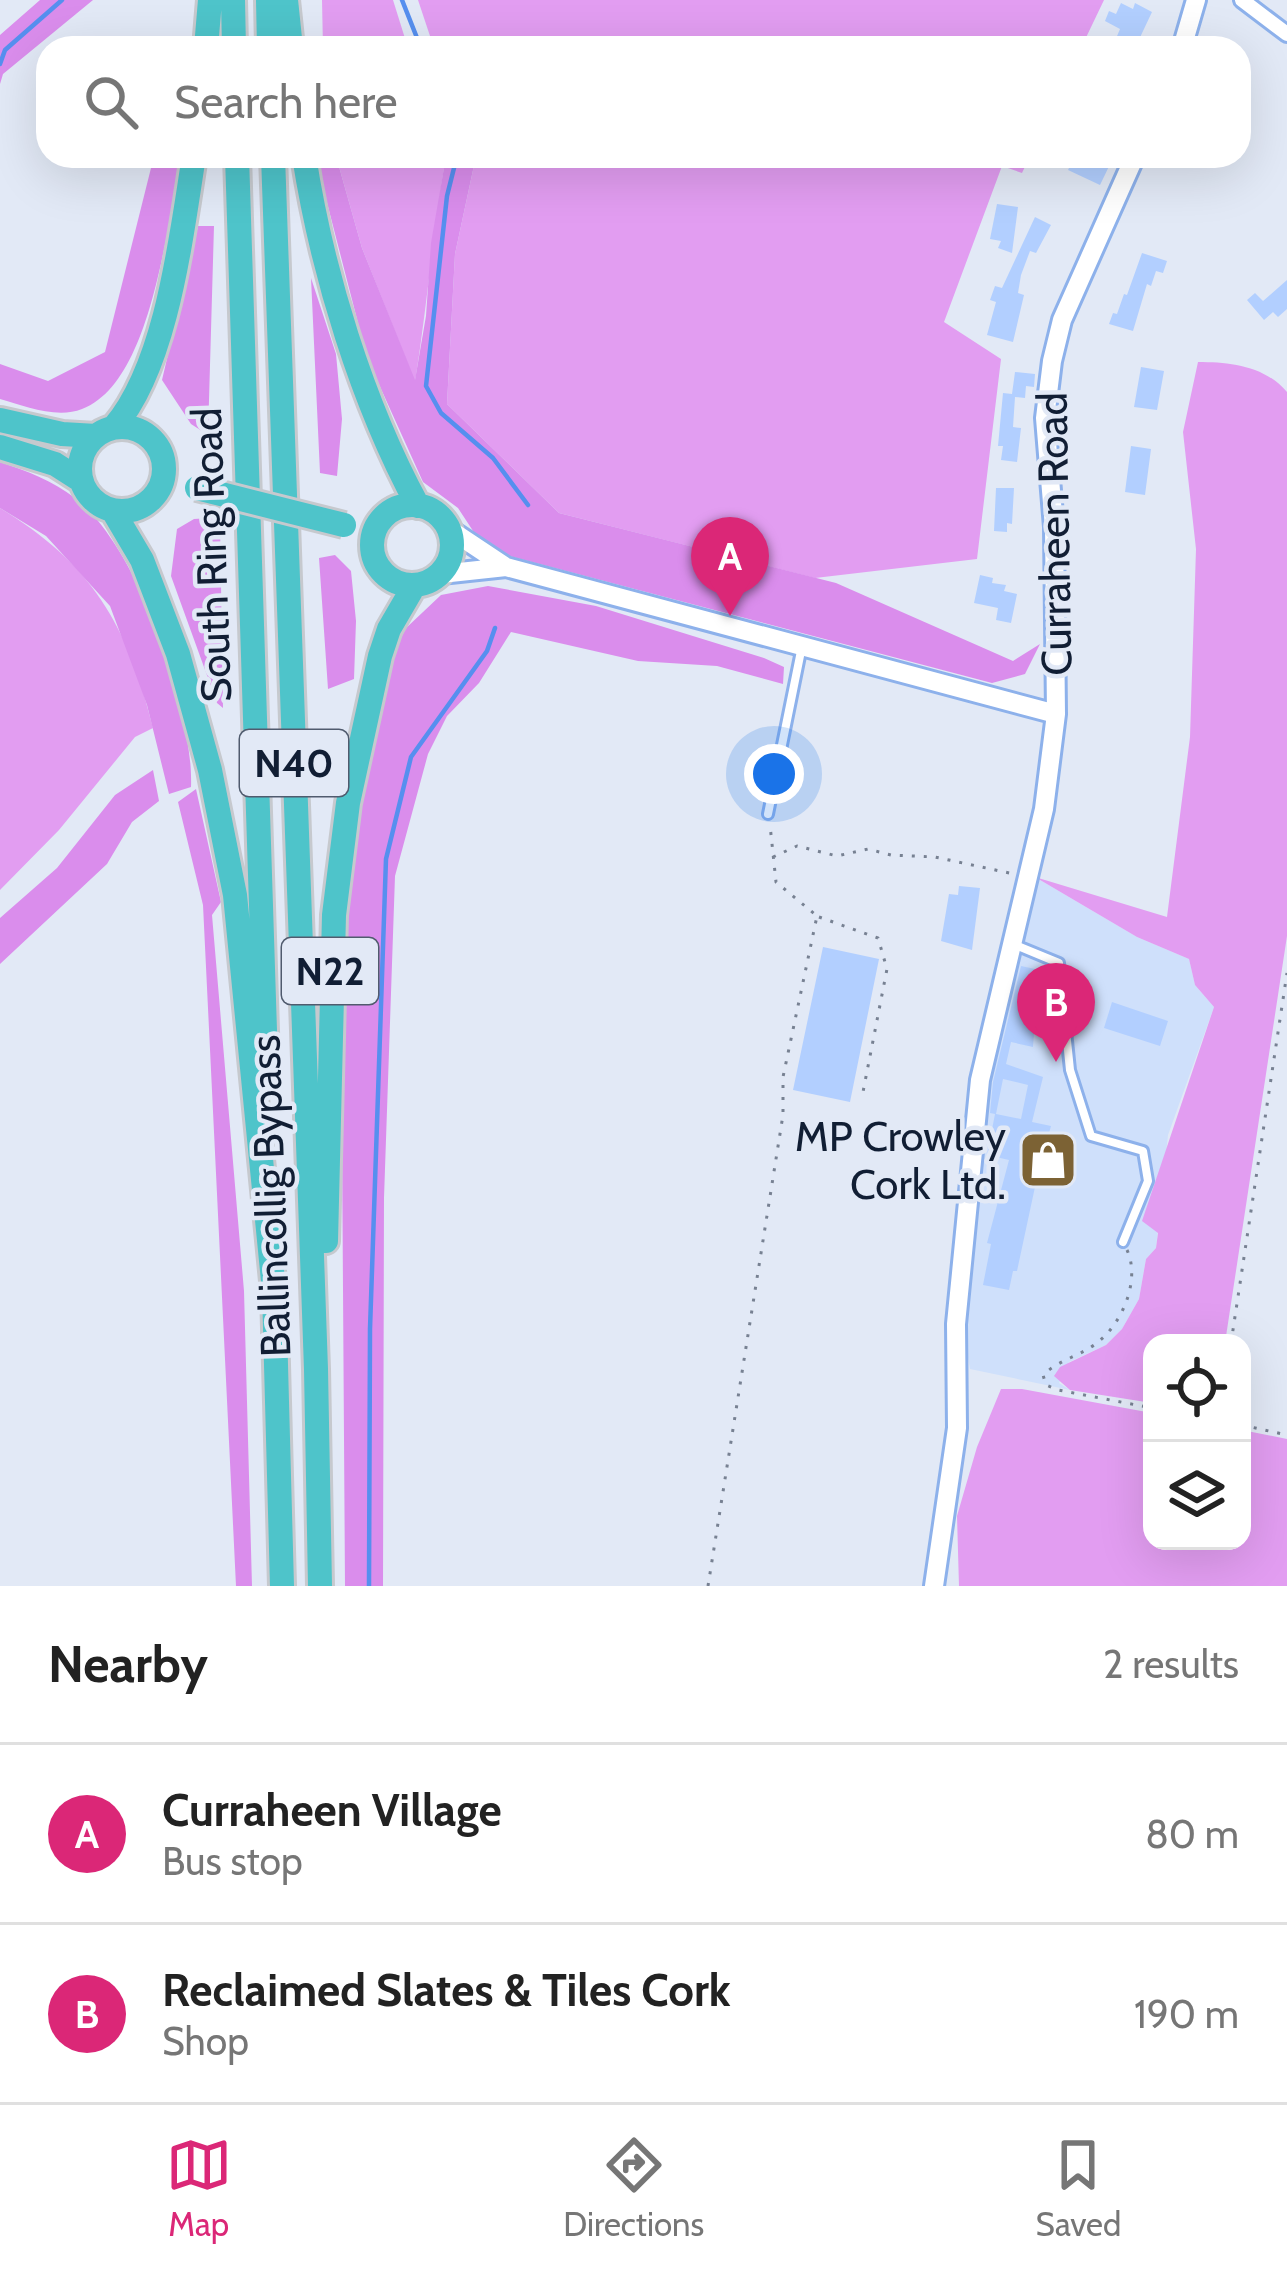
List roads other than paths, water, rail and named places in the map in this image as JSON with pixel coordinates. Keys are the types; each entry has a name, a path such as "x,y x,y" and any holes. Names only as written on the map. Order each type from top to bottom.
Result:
{"highway":[{"path":"207,36 210,0"},
{"path":"233,0 234,36"},
{"path":"268,0 269,36"},
{"path":"286,0 289,36"},
{"path":"80,480 81,456 133,405 152,358 192,168"},
{"name":"South Ring Road","path":"237,168 270,1238"},
{"name":"Ballincollig Bypass","path":"273,168 320,1586"},
{"path":"307,168 331,277 360,368 385,438 418,506"},
{"path":"0,420 62,434 127,427 149,437 176,473 197,488"},
{"name":"N22","path":"0,447 55,464 80,480 92,500 113,512 129,533 178,654 224,833 241,949 270,1238"},
{"path":"113,512 139,508 158,491 165,469 163,457"},
{"path":"158,491 197,488 344,525 365,523 407,505 418,506 430,510 448,529 451,552 441,574 414,586 391,580 375,562 372,550 378,524 387,514"},
{"path":"344,525 372,550"},
{"name":"N22","path":"316,1369 326,1250 330,977 340,854 380,656 389,629 414,586"},
{"name":"Ballincollig Bypass","path":"270,1238 283,1586"}],"street":[{"path":"1186,36 1196,0"},
{"path":"1243,0 1287,34"},
{"name":"Curraheen Road","path":"934,1586 957,1428 956,1324 980,1080 1044,809 1056,714 1054,527 1045,418 1052,362 1062,320 1130,168"},
{"path":"448,529 506,566 1056,714"},
{"path":"441,574 506,566"}],"lane":[{"path":"767,814 802,647"},
{"path":"1012,944 1059,963 1070,1070 1091,1136 1143,1151 1148,1181 1124,1242"}],"waterway":[{"path":"0,64 5,50 62,0"},
{"path":"402,0 416,36"},
{"path":"454,168 426,386 441,413 493,458 528,505"},
{"path":"369,1586 370,1329 386,859 411,757 487,651 495,628"}],"place":[{"name":"Curraheen Village","path":"730,616"},
{"name":"Reclaimed Slates & Tiles Cork","path":"1056,1062"},
{"name":"MP Crowley Cork Ltd.","path":"1048,1160"}]}
